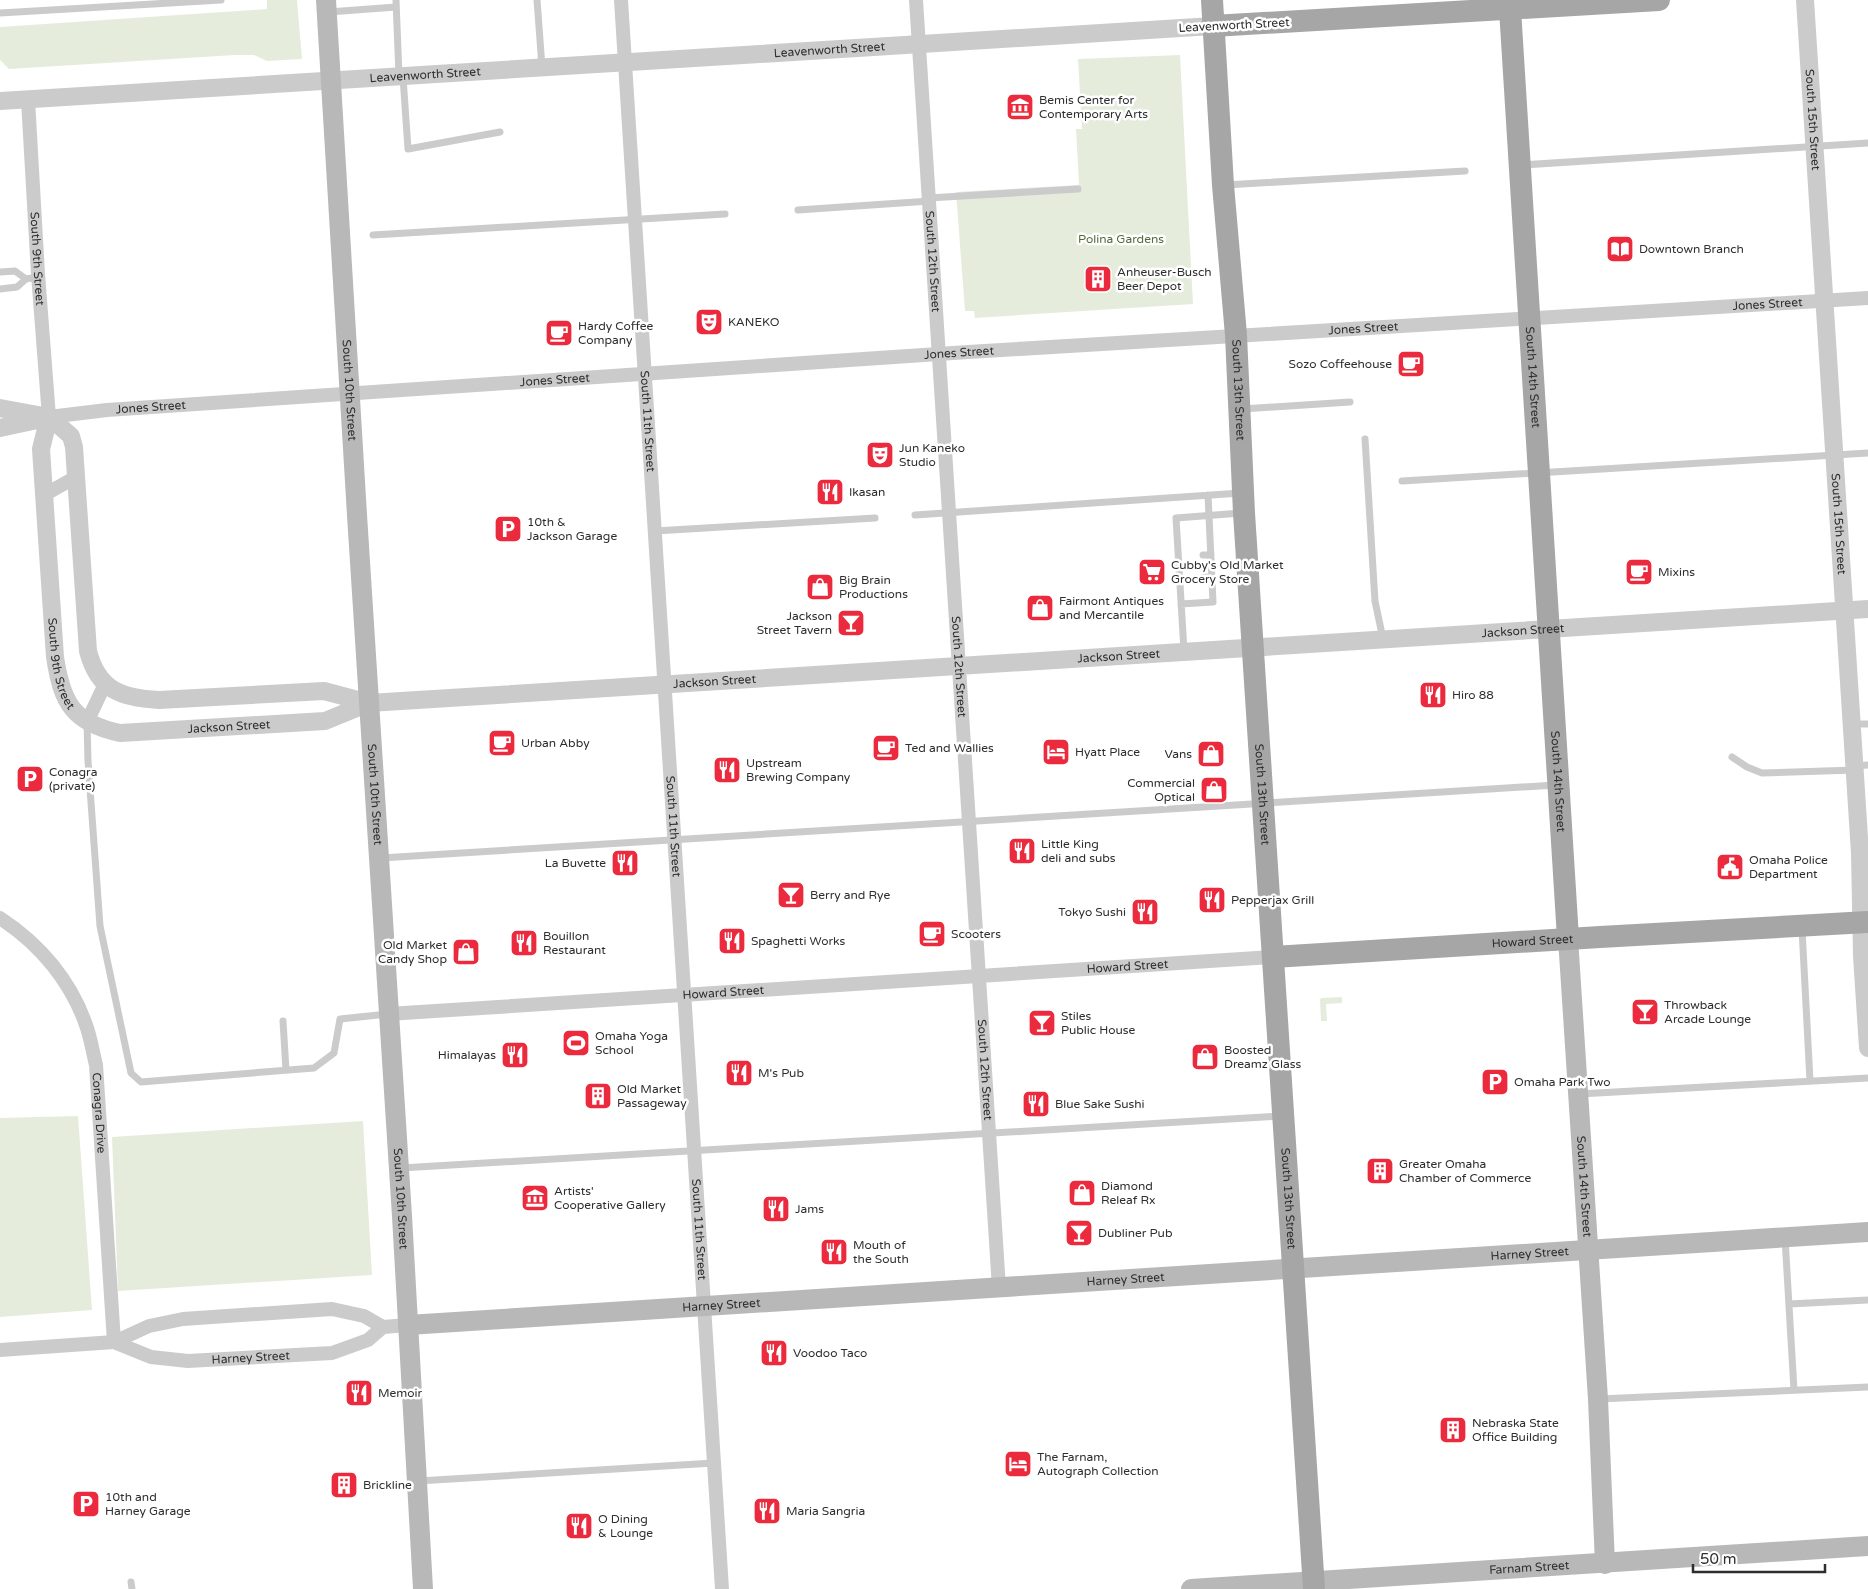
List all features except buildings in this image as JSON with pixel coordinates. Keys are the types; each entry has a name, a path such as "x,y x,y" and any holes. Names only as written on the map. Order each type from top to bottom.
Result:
{"main road":[{"name":"South 13th Street","path":"1212,0 1223,185 1236,335 1244,503 1272,957 1314,1585"},
{"name":"Leavenworth Street","path":"1213,26 1509,4 1659,0"},
{"name":"South 14th Street","path":"1509,4 1598,1399 1605,1564"},
{"name":"South 10th Street","path":"326,6 423,1589"},
{"name":"Howard Street","path":"1272,957 1864,922"},
{"name":"Harney Street","path":"408,1326 1868,1232"},
{"name":"Farnam Street","path":"1191,1589 1314,1585 1868,1546"}],"street":[{"name":"South 11th Street","path":"621,0 722,1589"},
{"name":"South 12th Street","path":"916,0 999,1288"},
{"name":"South 15th Street","path":"1805,0 1844,611 1860,724 1859,767 1864,922 1862,964 1868,1048"},
{"name":"Leavenworth Street","path":"0,102 1213,26"},
{"name":"South 9th Street","path":"28,100 32,278 49,417 42,449 55,658 58,678 65,698 75,712 87,722"},
{"name":"Jones Street","path":"0,428 49,417 117,410 1236,335 1868,298"},
{"name":"Jones Street","path":"0,408 49,417"},
{"name":"South 9th Street","path":"49,417 71,436 74,447 88,651 97,676 105,684"},
{"path":"44,495 76,477"},
{"name":"Jackson Street","path":"87,722 113,731 137,733 325,721 369,703 1868,610"},
{"path":"87,722 105,684"},
{"name":"Jackson Street","path":"105,684 117,691 141,699 159,700 324,691 369,703"},
{"name":"Conagra Drive","path":"0,918 15,927 41,950 66,983 87,1027 96,1065 114,1342"},
{"name":"Howard Street","path":"388,1014 1272,957"},
{"name":"Harney Street","path":"0,1350 114,1342 149,1326 183,1319 332,1309 364,1316 383,1327 408,1326"},
{"name":"Harney Street","path":"114,1342 151,1357 188,1361 332,1353 368,1340 383,1327"}],"lane":[{"path":"0,13 221,0"},
{"path":"537,0 542,68"},
{"path":"326,6 396,3 408,149 500,132"},
{"path":"1519,165 1868,143"},
{"path":"1223,185 1465,171"},
{"path":"798,210 1078,189"},
{"path":"373,235 725,214"},
{"path":"0,272 15,271 32,278"},
{"path":"0,289 17,287 32,278"},
{"path":"1239,409 1350,402"},
{"path":"1365,439 1375,601 1383,639"},
{"path":"1402,481 1868,453"},
{"path":"1181,604 1213,602 1208,577 1208,495"},
{"path":"915,515 1208,495 1244,503"},
{"path":"1184,651 1181,604 1182,579 1176,518 1208,515 1244,503"},
{"path":"655,531 874,518"},
{"path":"87,722 100,926 131,1073 141,1082 314,1068 334,1053 340,1019 388,1014"},
{"path":"1732,757 1747,767 1762,773 1859,767"},
{"path":"378,858 1559,785"},
{"path":"1801,926 1810,1081"},
{"path":"284,1021 286,1070"},
{"path":"1578,1094 1868,1078"},
{"path":"398,1168 1283,1116"},
{"path":"1785,1238 1794,1390"},
{"path":"1789,1304 1868,1300"},
{"path":"1598,1399 1868,1387"},
{"path":"417,1481 714,1463"}],"green space":[{"path":"267,0 297,0 302,59 267,61 254,55 235,55 9,69 0,60 0,27 267,9"},
{"name":"Polina Gardens","path":"1180,55 1193,304 975,318 974,311 965,311 956,192 1079,185 1076,129 1082,129 1078,59"},
{"path":"1342,997 1342,1003 1326,1004 1327,1021 1321,1021 1321,998"},
{"path":"78,1116 92,1310 0,1317 0,1118"},
{"path":"363,1121 372,1275 118,1291 112,1137"}],"place":[{"name":"Bemis Center for Contemporary Arts","path":"1020,107"},
{"name":"Downtown Branch","path":"1620,249"},
{"name":"Anheuser-Busch Beer Depot","path":"1098,279"},
{"name":"KANEKO","path":"709,322"},
{"name":"Hardy Coffee Company","path":"559,333"},
{"name":"Sozo Coffeehouse","path":"1411,364"},
{"name":"Jun Kaneko Studio","path":"880,455"},
{"name":"Ikasan","path":"830,492"},
{"name":"10th & Jackson Garage","path":"508,529"},
{"name":"Cubby's Old Market Grocery Store","path":"1152,572"},
{"name":"Mixins","path":"1639,572"},
{"name":"Big Brain Productions","path":"820,587"},
{"name":"Fairmont Antiques and Mercantile","path":"1040,608"},
{"name":"Jackson Street Tavern","path":"851,623"},
{"name":"Hiro 88","path":"1433,695"},
{"name":"Urban Abby","path":"502,743"},
{"name":"Ted and Wallies","path":"886,748"},
{"name":"Hyatt Place","path":"1056,752"},
{"name":"Vans","path":"1211,754"},
{"name":"Upstream Brewing Company","path":"727,770"},
{"name":"Conagra (private)","path":"30,779"},
{"name":"Commercial Optical","path":"1214,790"},
{"name":"Little King deli and subs","path":"1022,851"},
{"name":"La Buvette","path":"625,863"},
{"name":"Omaha Police Department","path":"1730,867"},
{"name":"Berry and Rye","path":"791,895"},
{"name":"Pepperjax Grill","path":"1212,900"},
{"name":"Tokyo Sushi","path":"1145,912"},
{"name":"Scooters","path":"932,934"},
{"name":"Spaghetti Works","path":"732,941"},
{"name":"Bouillon Restaurant","path":"524,943"},
{"name":"Old Market Candy Shop","path":"466,952"},
{"name":"Throwback Arcade Lounge","path":"1645,1012"},
{"name":"Stiles Public House","path":"1042,1023"},
{"name":"Omaha Yoga School","path":"576,1043"},
{"name":"Himalayas","path":"515,1055"},
{"name":"Boosted Dreamz Glass","path":"1205,1057"},
{"name":"M's Pub","path":"739,1073"},
{"name":"Omaha Park Two","path":"1495,1082"},
{"name":"Old Market Passageway","path":"598,1096"},
{"name":"Blue Sake Sushi","path":"1036,1104"},
{"name":"Greater Omaha Chamber of Commerce","path":"1380,1171"},
{"name":"Diamond Releaf Rx","path":"1082,1193"},
{"name":"Artists' Cooperative Gallery","path":"535,1198"},
{"name":"Jams","path":"776,1209"},
{"name":"Dubliner Pub","path":"1079,1233"},
{"name":"Mouth of the South","path":"834,1252"},
{"name":"Voodoo Taco","path":"774,1353"},
{"name":"Memoir","path":"359,1393"},
{"name":"Nebraska State Office Building","path":"1453,1430"},
{"name":"The Farnam, Autograph Collection","path":"1018,1464"},
{"name":"Brickline","path":"344,1485"},
{"name":"10th and Harney Garage","path":"86,1504"},
{"name":"Maria Sangria","path":"767,1511"},
{"name":"O Dining & Lounge","path":"579,1526"}]}
